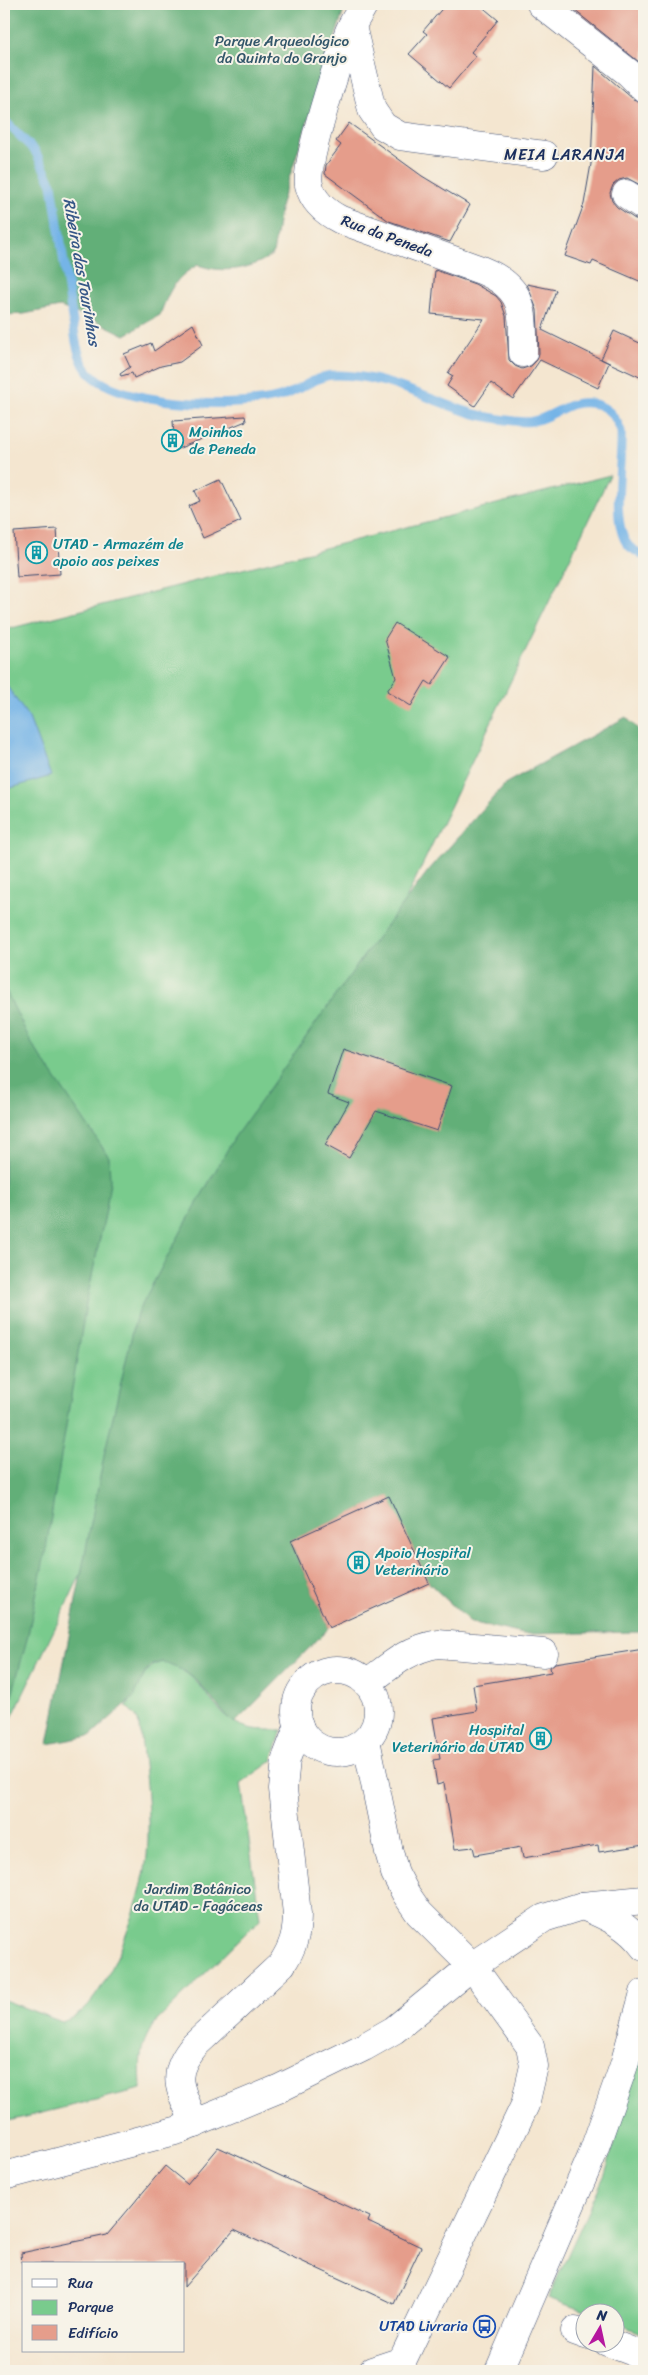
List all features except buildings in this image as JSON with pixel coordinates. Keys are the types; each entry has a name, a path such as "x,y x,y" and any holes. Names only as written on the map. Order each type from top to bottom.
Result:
{"street":[{"path":"553,7 644,88"},
{"path":"358,15 372,110 378,121 388,130 400,136 419,140 544,155"},
{"name":"Rua da Peneda","path":"358,15 310,161 308,176 310,190 324,209 341,220 481,270 497,278 514,294 521,305 522,353"},
{"path":"367,1683 411,1651 423,1646 438,1644 544,1653"},
{"path":"328,1671 343,1671 356,1675 367,1683 375,1694 379,1708 377,1722 366,1740 352,1750 340,1752 326,1751 314,1745 305,1737 299,1725 296,1712 299,1698 305,1686 316,1676 328,1671"},
{"path":"195,2124 180,2087 178,2072 183,2058 228,2013 282,1964 292,1949 297,1934 297,1914 283,1790 286,1759 299,1725"},
{"path":"366,1740 387,1845 395,1873 406,1894 420,1913 472,1966 530,2046 533,2055 532,2078 522,2112 400,2366 372,2371"},
{"path":"4,2176 179,2130 278,2090 364,2047 409,2019 472,1966 544,1918 582,1906 644,1900"},
{"path":"582,1906 618,1922 636,1936 644,1947"},
{"path":"499,2371 591,2158 624,2064 644,1993"},
{"path":"626,2349 644,2356"}],"green space":[{"name":"Parque Arqueológico da Quinta do Granjo","path":"4,4 346,4 281,203 273,254 256,264 237,269 227,270 198,265 178,280 166,299 160,315 125,335 90,318 60,307 24,314 4,315"},
{"path":"610,475 4,1734 4,630"},
{"path":"626,717 644,735 644,1632 523,1634 470,1622 429,1583 388,1497 290,1541 329,1628 235,1723 226,1716 197,1681 184,1671 162,1662 152,1665 146,1671 134,1697 90,1736 48,1744 105,1451 137,1313 182,1230 234,1138 370,947 428,871 506,783"},
{"path":"4,987 32,1044 109,1157 110,1181 106,1210 86,1304 45,1554 27,1639 4,1725"},
{"name":"Jardim Botânico da UTAD - Fagáceas","path":"162,1662 177,1667 188,1674 226,1716 241,1726 252,1729 282,1730 272,1761 241,1783 260,1919 154,2024 145,2040 141,2055 141,2089 4,2122 4,2000 62,2022 74,2017 89,2004 101,1987 113,1966 132,1918 147,1856 148,1824 140,1727 136,1716 126,1706 149,1669"},
{"path":"644,2039 644,2334 626,2327 626,2302 576,2302 576,2308 548,2298 605,2174"}],"water":[{"path":"4,682 29,718 51,776 4,790"}],"waterway":[{"name":"Ribeira das Tourinhas","path":"4,120 35,151 52,184 76,342 81,360 87,370 102,382 123,392 149,398 178,402 236,403 280,397 328,376 352,376 384,382 474,414 526,422 544,418 574,404 590,403 598,405 614,417 621,431 618,491 620,522 628,545 644,556"}],"place":[{"name":"Moinhos de Peneda","path":"173,441"},
{"name":"UTAD - Armazém de apoio aos peixes","path":"37,553"},
{"name":"Apoio Hospital Veterinário","path":"359,1562"},
{"name":"Hospital Veterinário da UTAD","path":"540,1739"},
{"name":"UTAD Livraria","path":"484,2326"}],"district":[{"name":"MEIA LARANJA","path":"565,154"}]}
